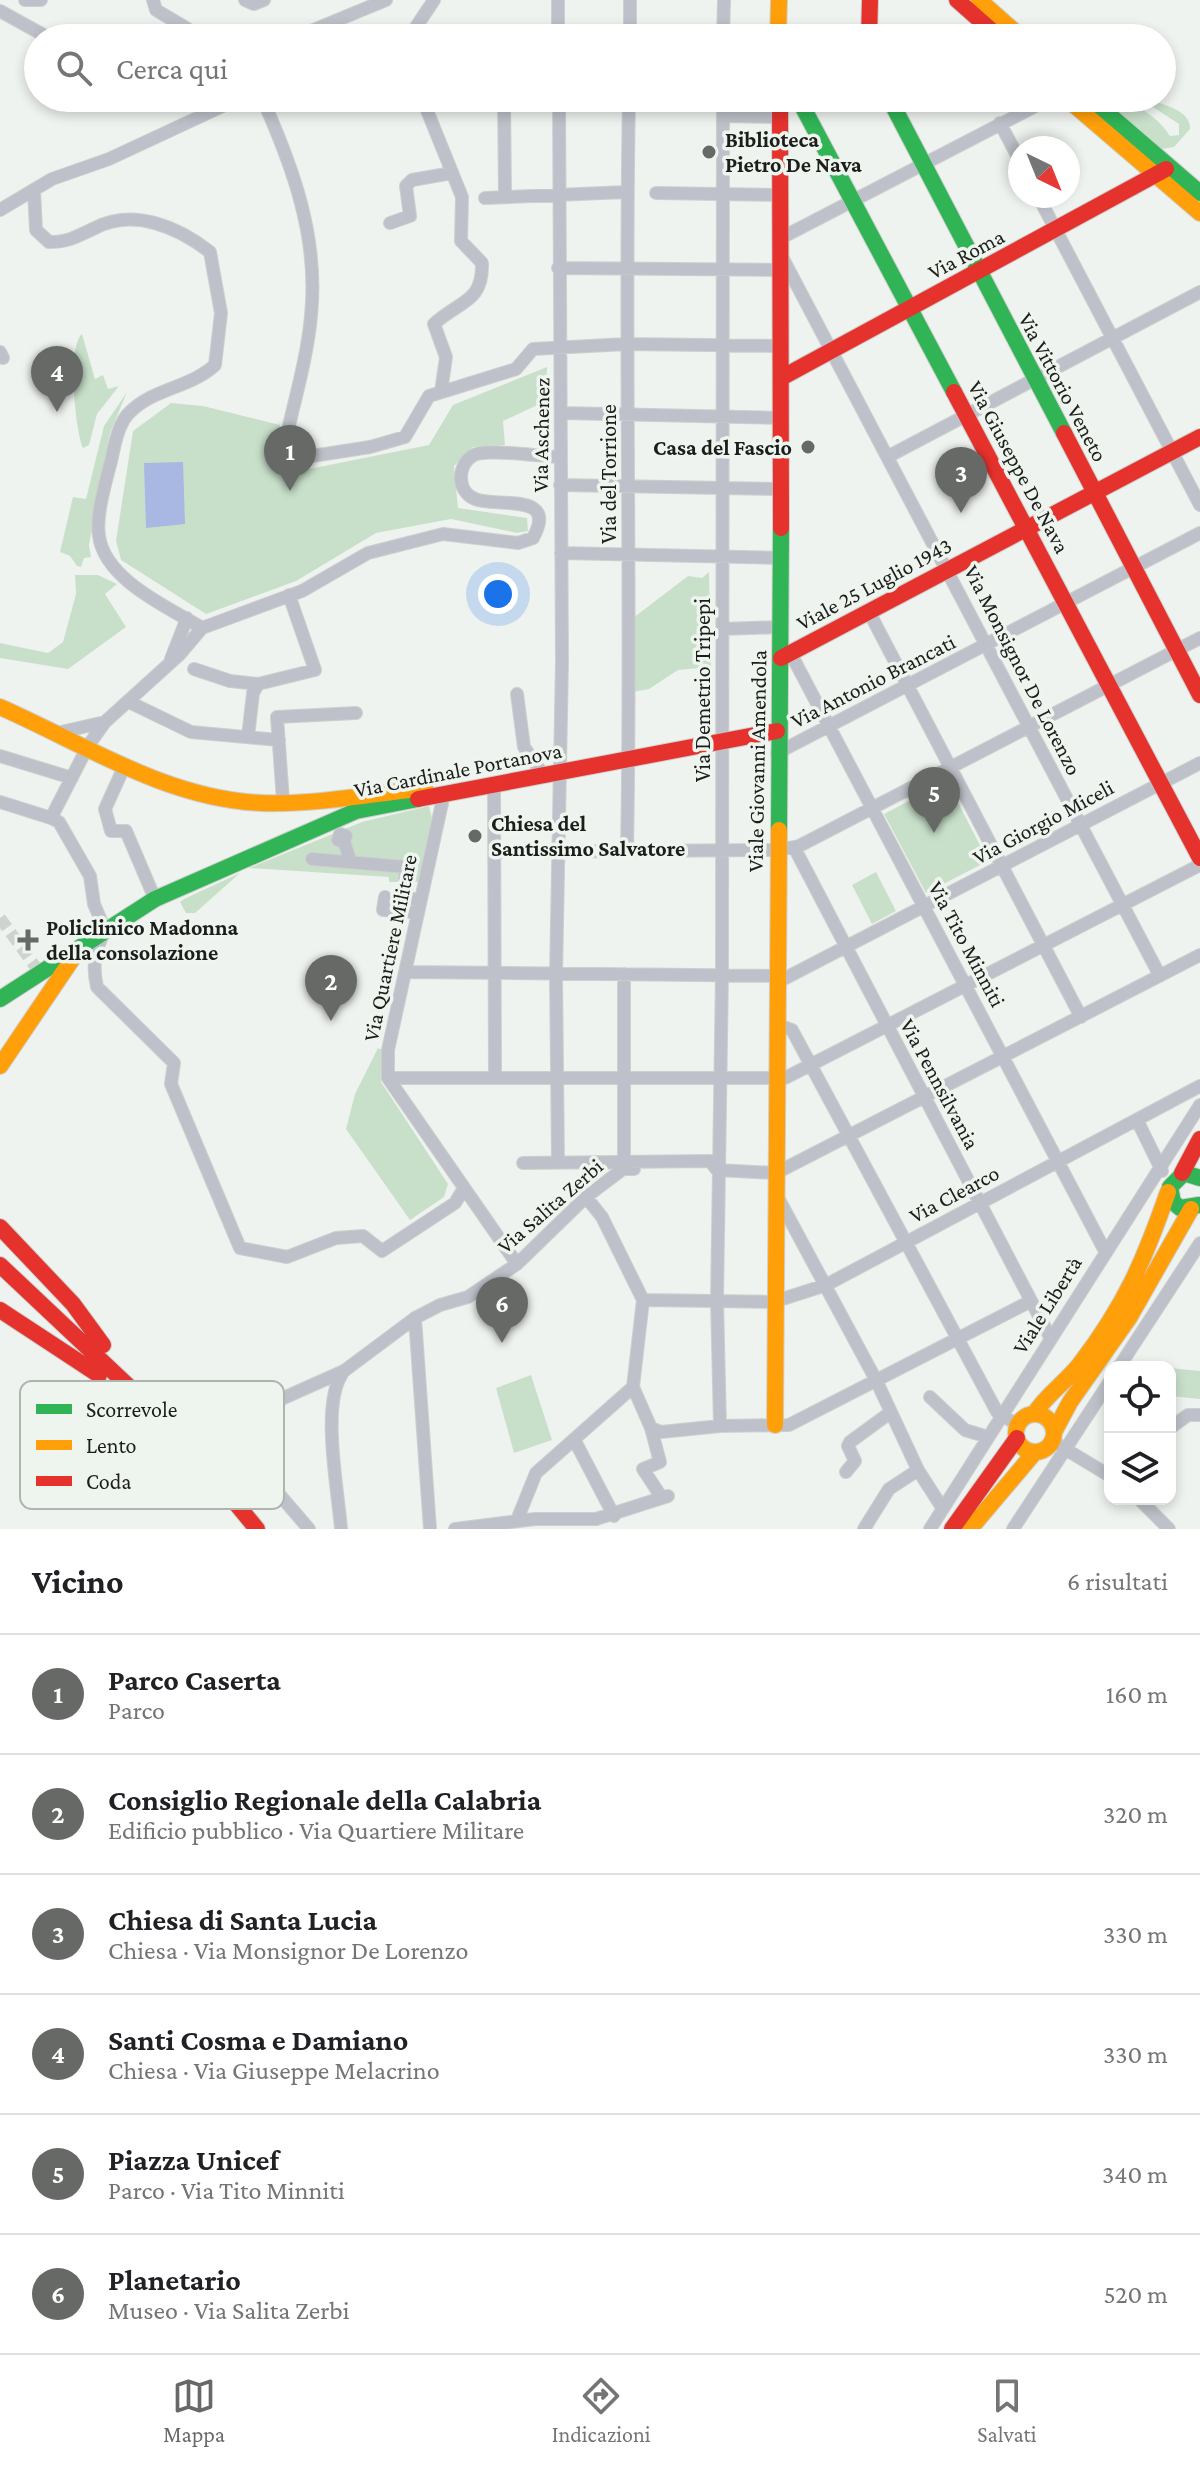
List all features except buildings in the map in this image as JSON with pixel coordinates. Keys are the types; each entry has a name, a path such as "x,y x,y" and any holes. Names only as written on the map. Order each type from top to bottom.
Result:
{"main road":[{"path":"778,24 779,0"},
{"path":"869,24 870,0"},
{"path":"957,0 984,24"},
{"path":"979,0 1006,24"},
{"name":"Viale Giovanni Amendola","path":"775,1425 776,979 786,849 777,753 786,656 781,627 780,112"},
{"name":"Via Giuseppe De Nava","path":"805,112 1200,858"},
{"name":"Via Vittorio Veneto","path":"896,112 1200,695"},
{"path":"1086,112 1200,193"},
{"path":"1105,112 1164,168 1200,213"},
{"name":"Via Roma","path":"781,378 1056,230 1164,168"},
{"name":"Viale 25 Luglio 1943","path":"786,656 1200,437"},
{"path":"0,707 61,732 124,767 181,788 227,798 283,801 436,787 444,794"},
{"name":"Via Cardinale Portanova","path":"0,999 155,899 356,811 777,731"},
{"path":"344,795 356,811"},
{"path":"0,1066 81,945"},
{"path":"40,973 51,971 59,977"},
{"name":"Viale Libertà","path":"952,1529 1017,1431 1046,1396 1077,1368 1116,1316 1141,1269 1200,1139"},
{"path":"1182,1175 1176,1206 1197,1208"},
{"path":"1057,1441 1066,1403 1129,1318 1170,1239 1197,1208"},
{"path":"0,1227 73,1304 103,1345 106,1372"},
{"path":"0,1265 114,1381"},
{"path":"0,1282 117,1381"},
{"path":"0,1310 26,1321 79,1364 106,1372"},
{"path":"1034,1414 1045,1417 1057,1441"},
{"path":"1017,1431 1023,1448 1035,1452"},
{"path":"970,1529 1035,1452 1057,1441"},
{"path":"226,1509 243,1529"},
{"path":"240,1509 257,1529"}],"street":[{"path":"25,0 41,0"},
{"path":"153,0 156,10 180,24"},
{"path":"245,0 254,4 264,0"},
{"path":"335,24 386,0"},
{"path":"415,24 434,0"},
{"path":"558,0 558,24"},
{"path":"630,0 630,24"},
{"path":"723,24 724,0"},
{"path":"0,11 24,24"},
{"path":"0,210 34,190 209,112"},
{"path":"268,112 296,178 307,228 309,333 284,448 293,459 370,447 405,437 429,396 516,369 533,349 627,344 781,346"},
{"path":"428,112 462,197 461,241 482,263 483,284 476,294 434,324 446,357 441,392"},
{"path":"504,112 505,195"},
{"name":"Via Aschenez","path":"558,1162 556,975 561,773 562,413 558,268 559,112"},
{"name":"Via del Torrione","path":"627,849 629,415 625,268 629,112"},
{"name":"Via Demetrio Tripepi","path":"720,1426 717,1170 723,851 724,112"},
{"path":"558,268 723,270 781,254 852,201 1022,112"},
{"path":"724,116 780,117"},
{"path":"1000,123 1008,138"},
{"path":"390,223 410,216 406,186 412,180 452,173"},
{"path":"34,190 36,230 49,242 71,242 96,227 123,218 163,225 190,236 210,252 221,313 215,365 196,380 144,399 126,415 105,483 98,535 105,557 121,575 202,628"},
{"path":"485,198 627,192"},
{"path":"656,193 781,195"},
{"path":"1044,208 1200,505"},
{"name":"Via Monsignor De Lorenzo","path":"781,254 1160,976"},
{"path":"889,456 1200,292"},
{"path":"562,413 781,418"},
{"path":"51,818 88,746 105,722 168,666 202,628 289,595 368,553 443,534 518,543 533,538 540,526 538,515 526,504 475,499 463,488 461,476 464,463 477,453 560,457"},
{"path":"560,485 781,489"},
{"name":"Via Antonio Brancati","path":"777,753 1200,533"},
{"path":"561,553 781,558"},
{"path":"194,669 230,681 258,684 315,670 289,595"},
{"path":"869,612 1081,1017"},
{"path":"168,666 187,618"},
{"path":"722,629 781,627"},
{"path":"495,852 786,849 872,808 1200,638"},
{"name":"Via Tito Minniti","path":"786,656 829,726 1106,1253"},
{"path":"248,737 253,693 258,684"},
{"path":"517,694 524,747 544,776"},
{"path":"129,702 191,732 279,740"},
{"path":"283,801 277,717 356,713"},
{"path":"61,732 105,722"},
{"path":"0,756 72,778"},
{"name":"Via Giorgio Miceli","path":"776,979 846,948 1200,763"},
{"path":"124,767 105,809 111,831 126,831 155,899"},
{"path":"494,786 495,1076"},
{"name":"Via Quartiere Militare","path":"388,1078 388,1050 444,794"},
{"path":"0,802 59,822 90,876 94,904 105,930 96,947 93,972 97,987 174,1063 171,1084 240,1248 287,1257 336,1238 363,1236 382,1251 455,1203 463,1190"},
{"path":"344,842 351,862"},
{"name":"Via Pennsilvania","path":"786,849 846,948 1051,1339"},
{"path":"312,859 406,867 403,898 413,906 383,910 385,897"},
{"path":"388,1078 559,1076 775,1080 812,1067 1200,865"},
{"path":"523,1163 710,1161 717,1170 776,1173 1200,955"},
{"path":"406,972 722,974 776,979"},
{"path":"624,974 624,1161"},
{"path":"776,1024 792,1030 852,1136 904,1244 956,1340 997,1412 1017,1431"},
{"path":"388,1078 517,1264"},
{"name":"Via Clearco","path":"643,1300 773,1302 826,1285 1200,1086"},
{"name":"Viale Libertà","path":"930,1529 1106,1253 1182,1175 1200,1105"},
{"path":"1137,1120 1182,1175"},
{"name":"Via Salita Zerbi","path":"284,1398 344,1371 415,1318 440,1305 468,1297 517,1264 586,1197 623,1169 717,1170"},
{"path":"775,1192 876,1380 918,1470 943,1509"},
{"path":"455,1529 517,1520 614,1516 665,1497 643,1469 660,1462 651,1428 633,1387 643,1300 602,1217 586,1197"},
{"path":"1123,1361 1200,1243"},
{"path":"651,1428 661,1432 720,1426 789,1425 1031,1301"},
{"path":"415,1318 430,1529"},
{"path":"341,1529 333,1429 334,1386 344,1371"},
{"path":"517,1520 536,1473 633,1387"},
{"path":"1013,1529 1057,1441 1104,1388"},
{"path":"930,1397 965,1430 988,1437"},
{"path":"846,1472 855,1461 848,1446 850,1442 891,1412"},
{"path":"1176,1424 1188,1415 1200,1415"},
{"path":"575,1441 614,1516"},
{"path":"1057,1441 1104,1472"},
{"path":"864,1529 889,1489 918,1470"},
{"name":"Via Salita Zerbi","path":"284,1500 309,1529"},
{"path":"1145,1505 1169,1529"}],"green space":[{"path":"1118,112 1145,112 1170,136 1179,135 1179,124 1161,112 1180,112 1189,122 1190,129 1174,147 1162,149"},
{"path":"82,334 95,379 103,375 108,389 119,386 97,414 89,445 83,448 75,408 74,371 77,342"},
{"path":"547,367 546,401 503,421 505,445 473,447 454,466 458,508 527,518 528,531 517,533 451,519 376,533 296,581 206,614 121,560 116,541 133,431 171,403 203,406 280,425 284,474 429,445 453,405"},
{"path":"127,392 110,433 89,545 91,557 84,558 81,567 77,566 70,556 60,552 73,497 86,499 104,426"},
{"path":"709,572 711,667 678,670 649,689 633,692 633,618 688,576 702,578"},
{"path":"75,575 98,575 117,584 105,594 126,627 68,669 0,658 0,643 48,653 63,642 76,594"},
{"path":"947,781 988,861 926,893 884,814"},
{"path":"429,806 432,818 418,882 389,882 389,877 249,868 362,822"},
{"path":"876,872 896,911 872,924 852,885"},
{"path":"240,873 195,913 186,913 180,902 184,899"},
{"path":"378,1048 384,1051 381,1082 448,1184 444,1197 410,1220 346,1129 355,1094"},
{"path":"1176,1369 1200,1371 1200,1399 1176,1397"},
{"path":"531,1375 552,1440 514,1453 496,1388"}],"water":[{"path":"183,462 185,524 146,528 144,463"}],"tunnel":[{"path":"0,918 40,973"}],"traffic: fast":[{"path":"805,112 954,392"},
{"path":"896,112 1064,433"},
{"path":"1106,112 1200,193"},
{"path":"779,830 781,528"},
{"path":"0,999 155,899 356,811 418,799"},
{"path":"1199,1205 1180,1208 1173,1202 1170,1187 1184,1173 1200,1178"}],"traffic: slow":[{"path":"778,24 779,0"},
{"path":"979,0 1006,24"},
{"path":"1082,112 1200,213"},
{"path":"0,707 159,781 226,799 261,803 302,802 425,788"},
{"path":"775,1425 779,830"},
{"path":"0,1066 75,955"},
{"path":"1034,1414 1080,1364 1109,1322 1141,1261 1168,1192"},
{"path":"1054,1432 1070,1402 1129,1318 1191,1209"},
{"path":"1035,1414 1048,1420 1054,1433 1048,1446 1035,1452 1022,1446 1016,1433 1022,1420 1035,1414"},
{"path":"970,1529 1035,1452"}],"traffic: jam":[{"path":"869,24 870,0"},
{"path":"957,0 984,24"},
{"path":"780,112 781,528"},
{"path":"781,378 1166,169"},
{"path":"954,392 1200,858"},
{"path":"1064,433 1200,695"},
{"path":"781,658 1200,437"},
{"path":"418,799 777,731"},
{"path":"1182,1173 1200,1139"},
{"path":"0,1227 73,1304 103,1345"},
{"path":"0,1265 123,1381"},
{"path":"0,1310 99,1375"},
{"path":"952,1529 1017,1438"},
{"path":"240,1509 257,1529"}],"place":[{"name":"Biblioteca Pietro De Nava","path":"709,152"},
{"name":"Santi Cosma e Damiano","path":"57,412"},
{"name":"Casa del Fascio","path":"808,447"},
{"name":"Parco Caserta","path":"290,491"},
{"name":"Chiesa di Santa Lucia","path":"961,513"},
{"name":"Piazza Unicef","path":"934,833"},
{"name":"Chiesa del Santissimo Salvatore","path":"475,836"},
{"name":"Policlinico Madonna della consolazione","path":"28,940"},
{"name":"Consiglio Regionale della Calabria","path":"331,1021"},
{"name":"Planetario","path":"502,1343"}]}
